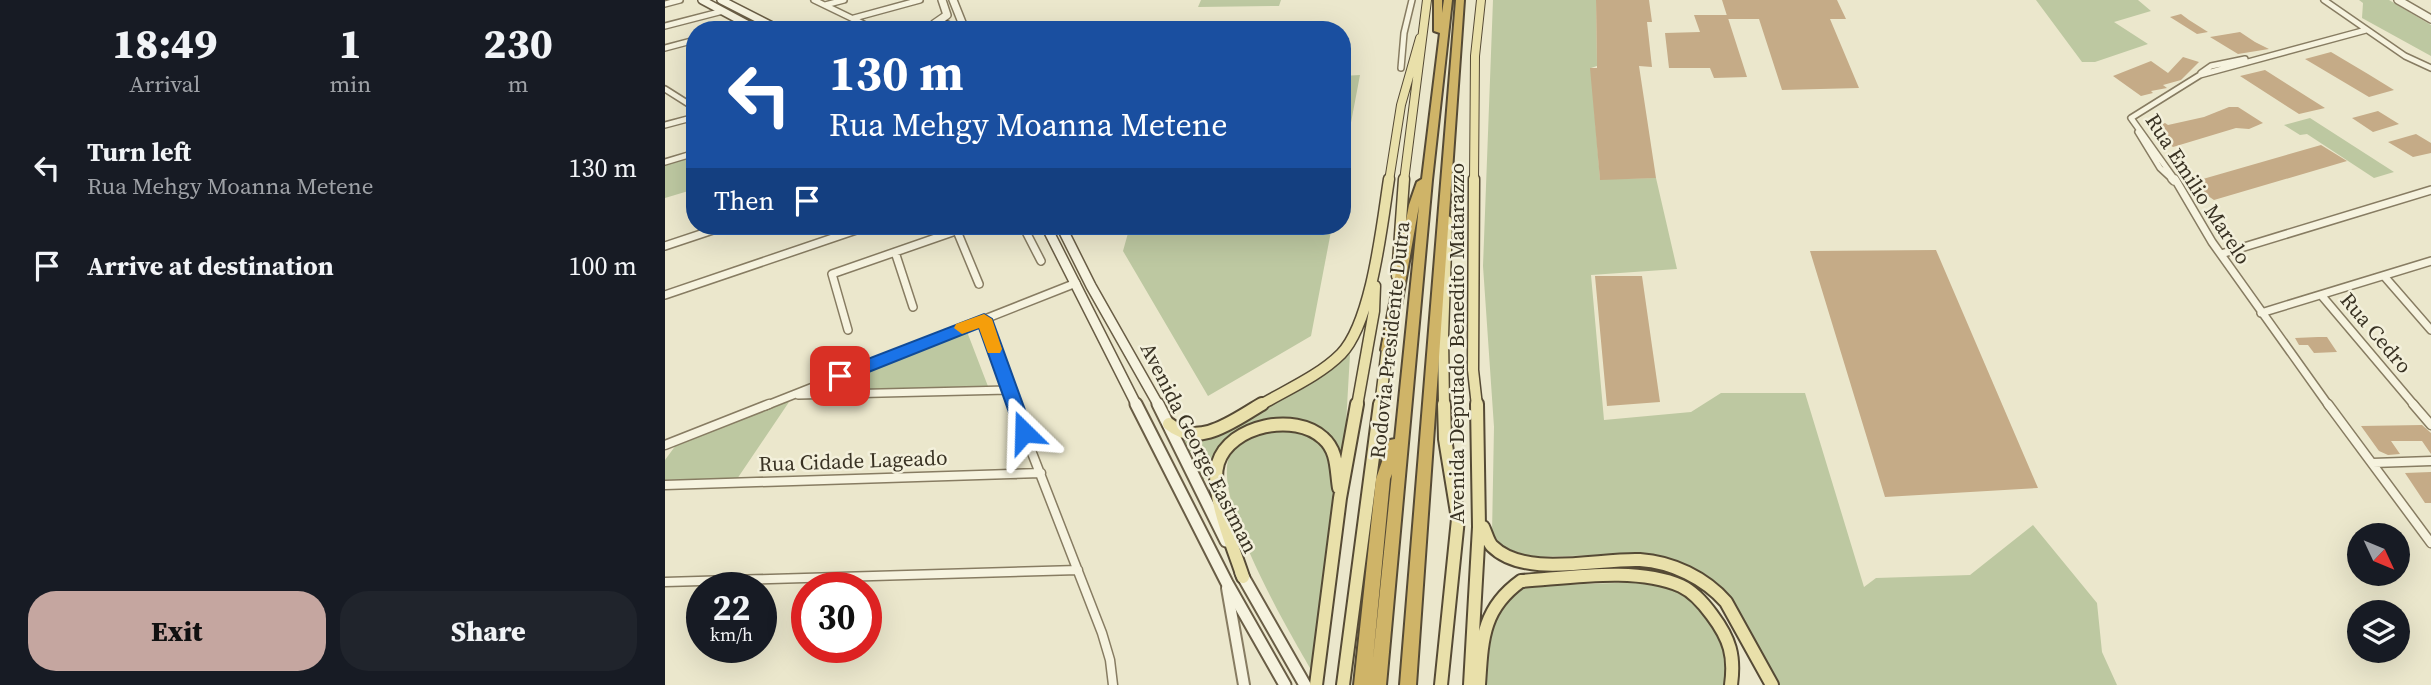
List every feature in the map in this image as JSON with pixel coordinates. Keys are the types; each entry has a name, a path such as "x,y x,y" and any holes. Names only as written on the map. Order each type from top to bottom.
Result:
{"highway":[{"path":"1438,0 1440,63"},
{"name":"Rodovia Presidente Dutra","path":"1378,685 1429,159 1448,0"},
{"name":"Rodovia Presidente Dutra","path":"1408,685 1460,0"},
{"path":"1387,350 1414,205 1429,159"},
{"path":"1361,685 1383,479 1402,424"}],"main road":[{"path":"702,0 742,21"},
{"path":"721,0 763,21"},
{"path":"1169,425 1180,433 1196,435 1221,428 1322,369 1342,352 1360,323 1371,288 1401,105 1417,42 1425,32 1427,0"},
{"name":"Avenida Deputado Benedito Matarazzo","path":"1470,685 1480,499 1480,418 1473,370 1475,56 1481,0"},
{"name":"Rodovia Presidente Dutra","path":"1343,685 1396,287 1405,167 1425,32"},
{"name":"Avenida Deputado Benedito Matarazzo","path":"1441,685 1458,519 1445,439 1443,336 1448,245 1446,198"},
{"name":"Avenida George Eastman","path":"1051,235 1227,583 1285,685"},
{"name":"Avenida George Eastman","path":"1066,235 1169,425 1243,577 1305,685"},
{"path":"1316,685 1340,498 1374,311 1377,249"},
{"path":"1243,577 1222,505 1217,471 1221,454 1232,441 1271,426 1310,429 1333,450 1340,498"},
{"path":"1480,499 1485,539 1502,556 1555,564 1642,561 1675,568 1709,584 1745,631 1772,685"},
{"path":"1479,685 1488,614 1503,591 1521,581 1648,577 1683,587 1707,607 1722,626 1729,636 1735,660 1731,685"}],"street":[{"path":"665,4 680,0"},
{"path":"814,0 860,21"},
{"path":"825,5 844,0"},
{"path":"854,18 920,0"},
{"path":"939,21 947,15 942,0"},
{"path":"953,0 960,21"},
{"path":"1401,68 1404,33 1412,0"},
{"path":"2324,0 2405,56 2431,68"},
{"path":"2398,0 2431,19"},
{"path":"665,26 723,11"},
{"name":"Rua Emilio Marelo","path":"2366,30 2263,58 2214,68 2131,118 2178,184 2261,313 2429,538"},
{"path":"665,48 686,42"},
{"path":"665,89 686,102"},
{"path":"665,95 672,93"},
{"path":"665,125 686,119"},
{"path":"665,162 686,156"},
{"path":"2221,254 2431,190"},
{"path":"665,246 698,235"},
{"path":"665,295 842,235"},
{"path":"848,330 832,274 943,235"},
{"path":"959,235 979,284"},
{"path":"1028,235 1041,261"},
{"path":"895,252 913,307"},
{"path":"2261,313 2431,261"},
{"path":"2384,276 2431,330"},
{"path":"665,453 669,444 1076,283"},
{"name":"Rua Cedro","path":"2322,296 2431,425"},
{"path":"984,319 1007,390 1041,473 1110,660 1113,685"},
{"path":"792,395 1007,390"},
{"path":"2373,463 2431,461"},
{"name":"Rua Cidade Lageado","path":"665,485 1041,473"},
{"path":"665,582 1078,570"},
{"path":"1227,583 1244,685"}],"green space":[{"path":"1201,0 1281,0 1279,6 1198,7"},
{"path":"1493,0 1596,0 1597,66 1591,68 1600,179 1656,178 1677,269 1591,275 1604,420 1691,412 1721,393 1805,393 1864,587 1876,578 1970,575 2033,525 2097,603 2102,652 2117,685 1779,685 1740,612 1712,580 1679,562 1641,554 1532,557 1505,548 1492,534 1494,427 1483,266"},
{"path":"2036,0 2138,0 2151,11 2114,22 2148,44 2095,62 2082,62"},
{"path":"2359,0 2389,0 2431,25 2431,56 2362,18 2363,3"},
{"path":"1360,75 1351,122 1351,76"},
{"path":"2310,118 2394,172 2374,178 2307,134 2300,135 2284,125"},
{"path":"686,158 686,192 665,198 665,164"},
{"path":"1127,235 1330,235 1311,336 1208,396 1123,251"},
{"path":"966,329 989,389 811,391"},
{"path":"1350,354 1344,459 1335,444 1316,427 1306,423 1283,423 1244,433 1224,443 1216,450 1202,485 1181,441 1213,438"},
{"path":"791,399 737,479 665,480 665,460 676,445"},
{"path":"1288,430 1311,438 1325,450 1333,479 1334,492 1313,673 1253,561 1230,495 1227,468 1233,449 1244,440 1266,432"},
{"path":"1647,582 1680,591 1703,611 1723,638 1728,660 1724,685 1485,685 1491,629 1502,605 1523,586"}],"building":[{"path":"1596,0 1649,0 1652,22 1647,22 1652,67 1639,66 1656,178 1600,180 1590,68 1597,68"},
{"path":"1722,0 1837,0 1846,19 1830,19 1859,88 1782,90 1759,19 1728,19"},
{"path":"2181,14 2208,32 2197,34 2170,17"},
{"path":"1694,15 1727,15 1747,77 1714,78 1710,68 1669,68 1665,33 1700,32"},
{"path":"2240,32 2269,49 2238,54 2210,37"},
{"path":"2331,52 2394,90 2369,97 2305,59"},
{"path":"2183,57 2199,62 2181,80 2163,85 2167,88 2151,91 2153,93 2141,96 2113,76 2151,61 2168,73"},
{"path":"2265,70 2325,108 2299,114 2240,76"},
{"path":"2229,107 2238,107 2263,123 2249,129 2236,128 2173,147 2149,130 2165,123 2168,125 2204,117"},
{"path":"2378,111 2399,124 2373,132 2352,118"},
{"path":"2416,134 2431,143 2431,153 2413,157 2388,142"},
{"path":"2321,145 2347,161 2214,200 2189,183"},
{"path":"1936,250 2038,488 1885,497 1810,251"},
{"path":"1595,276 1642,276 1660,402 1607,406"},
{"path":"2327,337 2337,352 2314,353 2308,345 2299,345 2295,338"},
{"path":"2422,425 2431,433 2431,454 2422,441 2391,441 2400,454 2388,455 2379,451 2361,426"},
{"path":"2431,472 2431,503 2425,503 2405,473"}],"slow traffic":[{"path":"962,328 984,319 994,349"}],"route":[{"path":"840,376 984,319 1024,432"}]}
